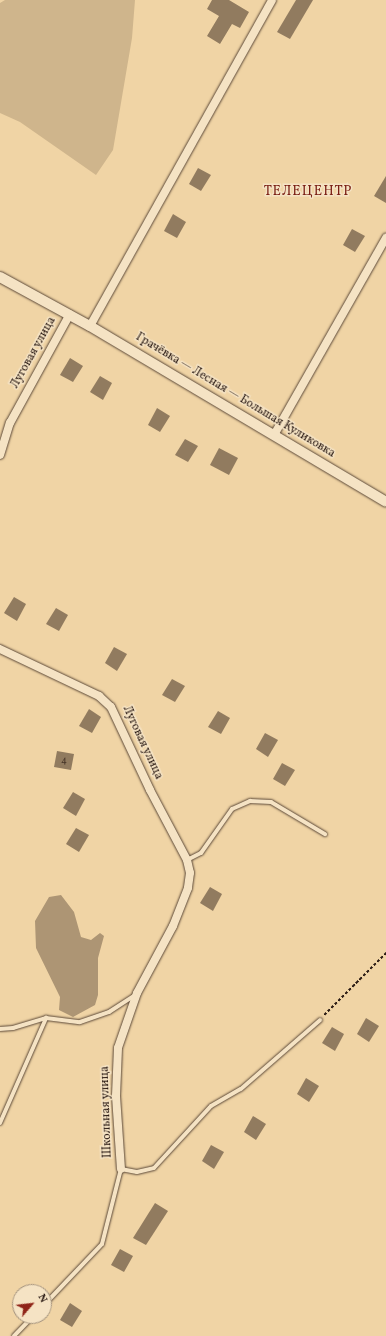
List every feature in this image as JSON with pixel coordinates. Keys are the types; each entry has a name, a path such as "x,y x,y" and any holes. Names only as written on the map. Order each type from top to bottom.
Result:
{"street":[{"path":"90,326 272,0"},
{"path":"274,435 386,238"},
{"name":"Луговая улица","path":"0,277 70,314 10,423 0,455"},
{"name":"Грачёвка — Лесная — Большая Куликовка","path":"70,314 386,502"},
{"name":"Луговая улица","path":"0,648 99,696 110,707 150,790 187,860"},
{"name":"Школьная улица","path":"121,1169 116,1096 118,1048 137,993 172,926 188,888 190,873 187,860"}],"lane":[{"path":"187,860 201,853 232,809 250,801 272,802 325,834"},
{"path":"0,1029 14,1028 46,1018 80,1022 109,1012 137,993"},
{"path":"0,1123 46,1018"},
{"name":"Школьная улица","path":"121,1169 136,1172 154,1168 211,1106 241,1089 320,1020"},
{"path":"52,1297 102,1244 121,1169"},
{"path":"14,1336 25,1324"}],"path":[{"path":"320,1020 386,953"}],"shaded area":[{"path":"5,0 135,0 132,38 113,150 96,175 20,122 0,113 0,3"},
{"path":"61,895 74,912 81,937 91,940 100,933 104,936 98,958 98,995 95,1005 73,1017 59,1010 60,997 36,948 35,921 49,897"}],"building":[{"path":"212,0 229,0 249,12 240,28 232,24 220,44 207,36 219,16 207,9"},
{"path":"296,0 313,0 290,39 277,32"},
{"path":"198,168 211,175 201,191 189,184"},
{"path":"386,176 386,203 374,196"},
{"path":"173,214 186,222 177,238 164,231"},
{"path":"352,229 365,236 355,252 343,245"},
{"path":"70,358 83,366 73,382 60,375"},
{"path":"100,376 112,383 103,400 90,392"},
{"path":"157,408 170,416 160,432 148,425"},
{"path":"185,439 198,446 188,462 175,455"},
{"path":"219,448 238,458 229,475 210,465"},
{"path":"14,597 26,604 17,621 4,613"},
{"path":"56,608 68,615 59,631 46,624"},
{"path":"114,647 127,654 117,671 105,663"},
{"path":"172,679 185,686 175,702 162,695"},
{"path":"89,709 101,717 92,733 79,726"},
{"path":"218,711 230,718 221,734 208,727"},
{"path":"265,733 278,740 268,757 256,749"},
{"path":"57,751 74,754 71,770 54,767"},
{"path":"282,763 295,770 285,786 273,779"},
{"path":"73,792 85,799 76,816 63,808"},
{"path":"76,828 89,835 79,852 66,844"},
{"path":"210,887 222,894 213,911 200,903"},
{"path":"366,1018 379,1026 369,1042 357,1034"},
{"path":"332,1027 344,1034 335,1051 322,1043"},
{"path":"306,1078 319,1086 309,1102 297,1094"},
{"path":"253,1116 266,1124 256,1140 244,1132"},
{"path":"211,1145 224,1152 214,1169 202,1161"},
{"path":"155,1203 168,1211 146,1245 133,1238"},
{"path":"120,1249 133,1256 124,1272 111,1265"},
{"path":"70,1303 82,1311 72,1327 60,1320"}],"district":[{"name":"ТЕЛЕЦЕНТР","path":"308,192"}]}
